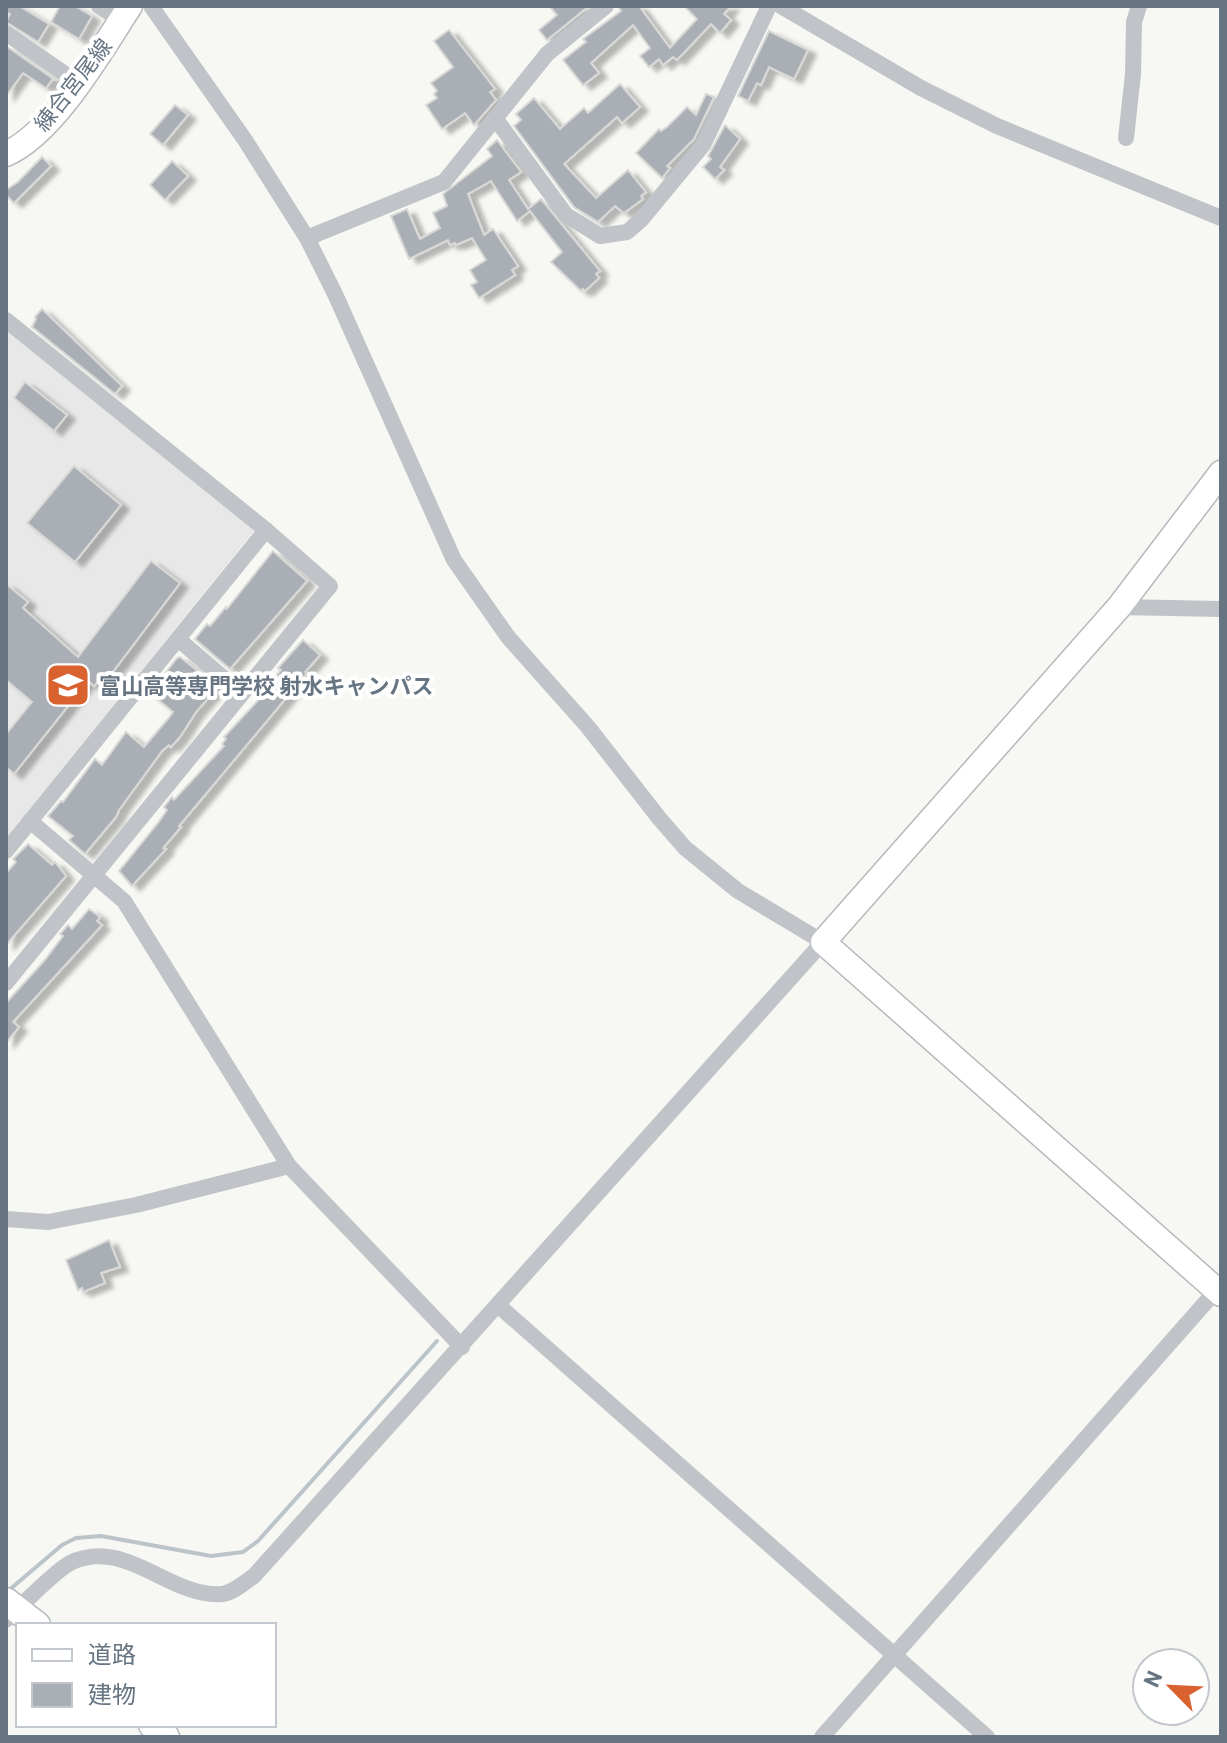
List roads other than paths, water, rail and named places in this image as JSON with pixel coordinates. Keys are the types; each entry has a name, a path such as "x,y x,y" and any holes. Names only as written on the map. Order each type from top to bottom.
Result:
{"street":[{"path":"99,6 126,13"},
{"path":"151,6 245,140 307,238 454,560 508,637 588,727 685,848 738,891 816,938 1220,1290 822,1737"},
{"path":"307,238 444,182 547,54 606,6"},
{"path":"495,118 566,215 600,236 627,232 651,209 703,145 769,6"},
{"path":"781,6 921,88 997,126 1221,218"},
{"path":"1126,138 1133,74 1134,22 1139,6"},
{"name":"練合宮尾線","path":"6,154 37,131 58,110 126,13"},
{"path":"6,33 78,83"},
{"path":"6,320 266,530 330,586 6,983"},
{"path":"15,1612 69,1563 90,1557 126,1560 196,1592 226,1594 254,1576 460,1344 499,1306 816,938 1119,607 1221,473"},
{"path":"6,851 266,530"},
{"path":"1119,607 1221,609"},
{"path":"178,639 241,693"},
{"path":"30,821 124,901 289,1166 460,1344"},
{"path":"6,1219 48,1222 136,1205 289,1166"},
{"path":"499,1306 987,1737"}],"waterway":[{"path":"8,1591 62,1545 76,1538 101,1536 211,1556 243,1552 258,1541 437,1341"}],"place":[{"name":"富山高等専門学校 射水キャンパス","path":"68,685"}]}
